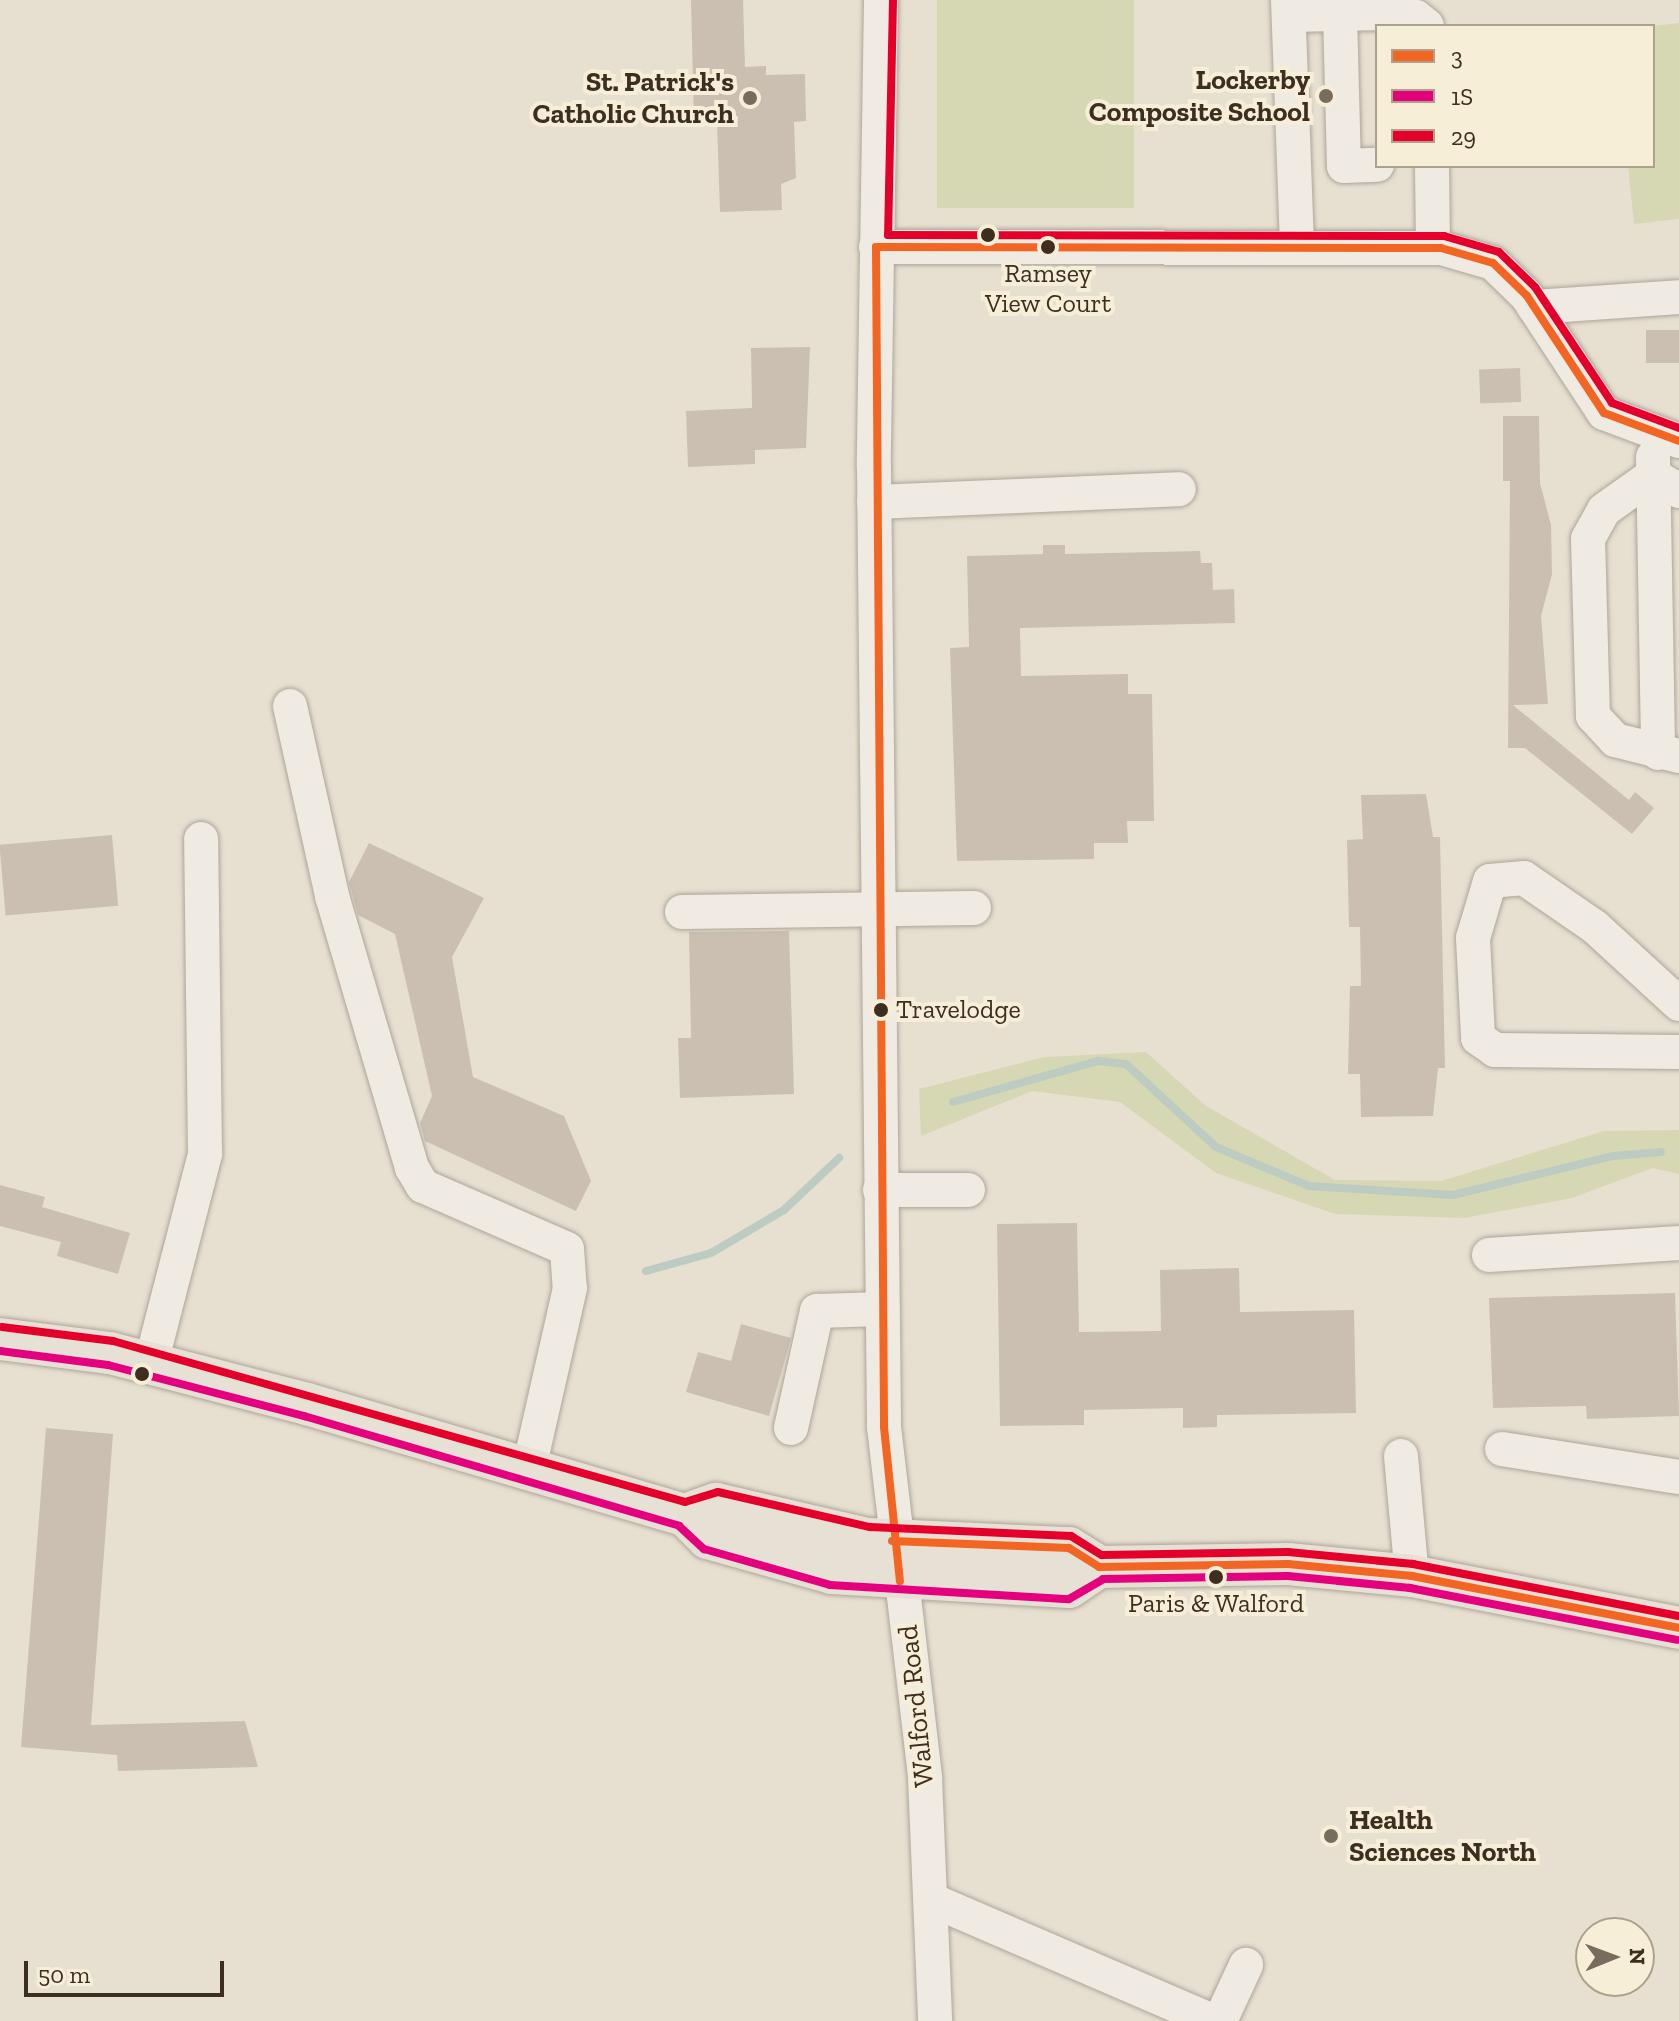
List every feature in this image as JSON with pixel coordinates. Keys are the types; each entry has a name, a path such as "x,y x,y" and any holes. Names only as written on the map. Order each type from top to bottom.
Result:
{"main road":[{"path":"0,1339 151,1363 529,1468 685,1515 708,1538 832,1573 896,1561 1069,1548 1099,1567 1288,1564 1412,1576 1679,1628"}],"street":[{"name":"Walford Road","path":"881,0 874,502 875,908 882,1309 896,1561 934,1901 935,2021"},
{"path":"1297,248 1288,8 1416,17 1425,24"},
{"path":"1340,14 1344,166 1375,165"},
{"path":"1432,168 1433,247"},
{"path":"876,247 1433,247 1493,263 1534,307 1604,413 1666,439 1669,754 1603,731 1589,691 1588,539 1604,510 1666,483"},
{"path":"1534,307 1679,297"},
{"path":"874,502 1179,489"},
{"path":"290,706 332,896 412,1168 423,1186 567,1249 570,1288 529,1468"},
{"path":"151,1363 205,1154 201,839"},
{"path":"1679,1004 1595,927 1524,878 1490,881 1473,938 1478,1038 1495,1050 1679,1052"},
{"path":"682,912 974,908"},
{"path":"880,1190 968,1190"},
{"path":"1489,1255 1679,1243"},
{"path":"791,1428 817,1311 882,1309"},
{"path":"1502,1449 1679,1477"},
{"path":"1401,1456 1412,1576"},
{"path":"934,1901 1212,2021"},
{"path":"1220,2021 1246,1965"}],"green space":[{"path":"937,0 1134,0 1134,208 937,208"},
{"path":"1679,23 1679,219 1634,224 1628,168 1655,168 1655,26"},
{"path":"1146,1052 1206,1106 1335,1180 1441,1181 1604,1131 1679,1130 1679,1174 1653,1168 1572,1198 1464,1218 1335,1214 1216,1173 1120,1102 1032,1091 921,1136 919,1089 1045,1057"}],"building":[{"name":"St. Patrick's Catholic Church","path":"691,0 743,0 745,67 766,66 766,75 805,74 806,121 794,122 796,178 781,184 782,210 720,212 717,123 694,124"},
{"path":"1646,330 1679,330 1679,363 1646,363"},
{"path":"810,347 806,448 755,450 755,464 688,467 686,411 752,408 751,348"},
{"path":"1520,368 1521,402 1480,403 1479,369"},
{"path":"1503,416 1539,416 1540,483 1551,525 1552,574 1541,616 1548,704 1513,705 1629,800 1635,792 1654,808 1632,834 1525,748 1508,748 1510,481 1503,481"},
{"path":"1043,545 1065,545 1065,554 1200,551 1201,563 1212,563 1213,590 1234,589 1235,623 1020,628 1021,676 1128,674 1128,694 1152,694 1154,821 1127,821 1128,843 1094,843 1094,859 957,861 950,648 969,647 967,556 1043,554"},
{"path":"1426,794 1433,837 1440,837 1445,1068 1438,1068 1433,1116 1361,1117 1360,1074 1348,1074 1350,986 1361,986 1360,927 1349,927 1347,840 1363,839 1361,795"},
{"path":"112,835 118,906 6,916 0,845"},
{"path":"369,843 484,898 452,957 473,1077 564,1116 591,1181 576,1211 425,1141 420,1123 432,1096 395,934 358,915 349,882"},
{"path":"789,931 794,1094 680,1098 678,1038 691,1038 689,932"},
{"path":"0,1185 45,1197 42,1207 130,1233 118,1274 57,1256 61,1242 0,1226"},
{"path":"1077,1223 1079,1332 1161,1331 1160,1270 1239,1268 1240,1312 1354,1310 1356,1413 1217,1415 1217,1427 1183,1428 1183,1408 1084,1410 1084,1425 1000,1426 997,1224"},
{"path":"1675,1293 1679,1416 1587,1419 1586,1406 1493,1408 1489,1298"},
{"path":"741,1324 791,1338 769,1416 686,1392 698,1352 731,1361"},
{"path":"46,1428 113,1434 91,1725 245,1721 258,1767 118,1771 117,1755 21,1747"}],"waterway":[{"path":"953,1102 1098,1061 1126,1064 1216,1147 1309,1186 1453,1195 1613,1156 1661,1152"},
{"path":"646,1271 711,1253 784,1210 839,1158"}],"transit line":[{"name":"29","path":"893,0 888,235 1444,236 1499,252 1535,287 1612,403 1679,428"},
{"name":"3","path":"876,247 884,1427 900,1581"},
{"name":"3","path":"876,247 1441,248 1493,263 1527,296 1604,413 1679,441"},
{"name":"29","path":"2,1327 113,1341 685,1502 718,1492 870,1527 1071,1536 1102,1555 1288,1552 1413,1564 1679,1616"},
{"name":"1S","path":"0,1351 108,1365 304,1416 679,1526 704,1549 830,1585 1069,1599 1103,1579 1288,1576 1410,1588 1677,1640"},
{"name":"3","path":"892,1541 1069,1548 1099,1567 1288,1564 1412,1576 1679,1628"}],"place":[{"name":"Lockerby Composite School","path":"1326,96"},
{"name":"St. Patrick's Catholic Church","path":"750,98"},
{"name":"Ramsey View Court","path":"1048,247"},
{"name":"Travelodge","path":"881,1010"},
{"name":"Paris & Walford","path":"1216,1577"},
{"name":"Health Sciences North","path":"1331,1836"}]}
